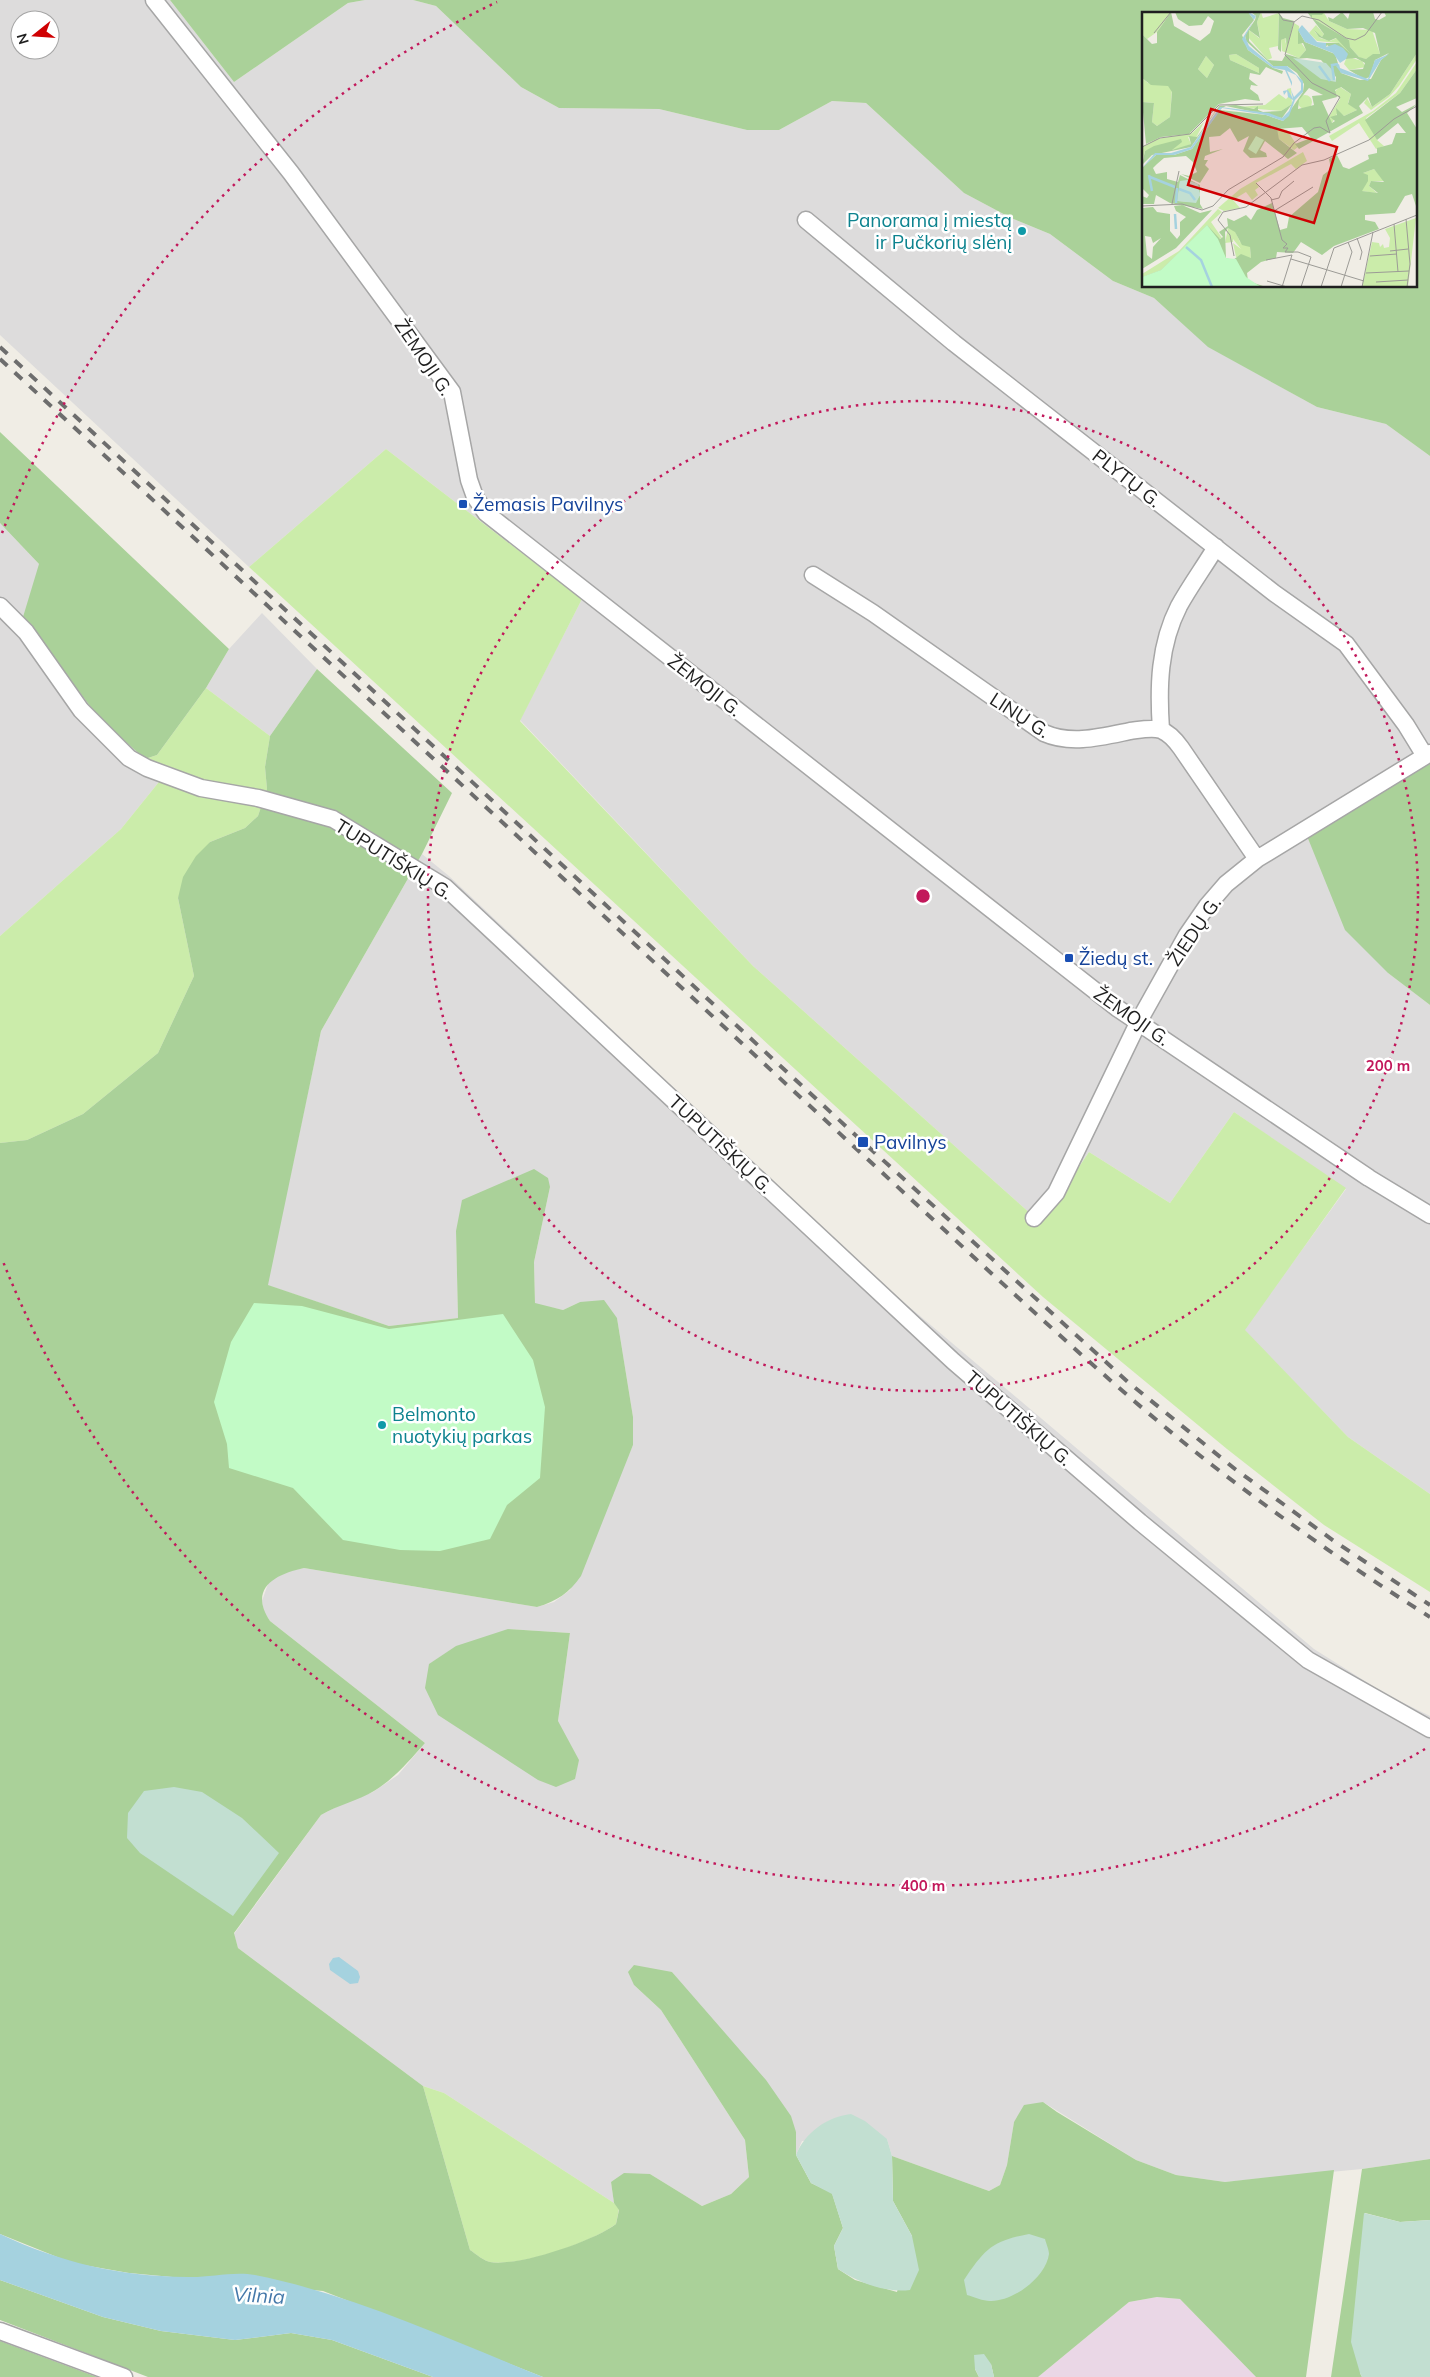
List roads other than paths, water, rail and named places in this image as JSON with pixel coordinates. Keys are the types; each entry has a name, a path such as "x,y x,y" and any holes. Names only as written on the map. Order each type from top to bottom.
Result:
{"street":[{"name":"ŽEMOJI G.","path":"154,0 290,173 452,392 469,480 475,497 486,513 1100,994 1369,1178 1430,1215"},
{"name":"PLYTŲ G.","path":"806,220 954,342 1216,547 1346,644 1427,754"},
{"path":"1216,547 1179,607 1167,637 1161,662 1158,691 1161,730 1171,736 1182,748 1257,859"},
{"name":"LINŲ G.","path":"813,575 873,613 1044,732 1056,738 1093,738 1141,730 1161,730"},
{"name":"TUPUTIŠKIŲ G.","path":"0,606 26,632 81,710 129,758 147,768 200,788 258,798 333,819 445,887 953,1362 1140,1522 1308,1660 1430,1729"},
{"name":"ŽIEDŲ G.","path":"1034,1218 1056,1193 1140,1021 1187,935 1207,906 1226,884 1257,859 1427,754"},
{"path":"0,2331 124,2377"}],"water":[{"path":"339,1957 358,1971 360,1977 358,1983 350,1984 330,1970 329,1964 333,1958"},
{"name":"Vilnia","path":"0,2234 46,2253 114,2271 187,2277 247,2274 292,2284 329,2294 401,2319 543,2377 433,2377 332,2340 291,2333 235,2340 161,2331 103,2317 0,2280"}],"railway":[{"path":"0,347 863,1142 1128,1382 1235,1469 1334,1541 1430,1605"},
{"path":"0,359 991,1273 1100,1371 1155,1419 1238,1485 1347,1562 1430,1617"}],"place":[{"name":"Panorama į miestą ir Pučkorių slėnį","path":"1022,231"},
{"name":"Žemasis Pavilnys","path":"463,504"},
{"name":"Žiedų st.","path":"1069,958"},
{"name":"Pavilnys","path":"863,1142"},
{"name":"Belmonto nuotykių parkas","path":"382,1425"}]}
